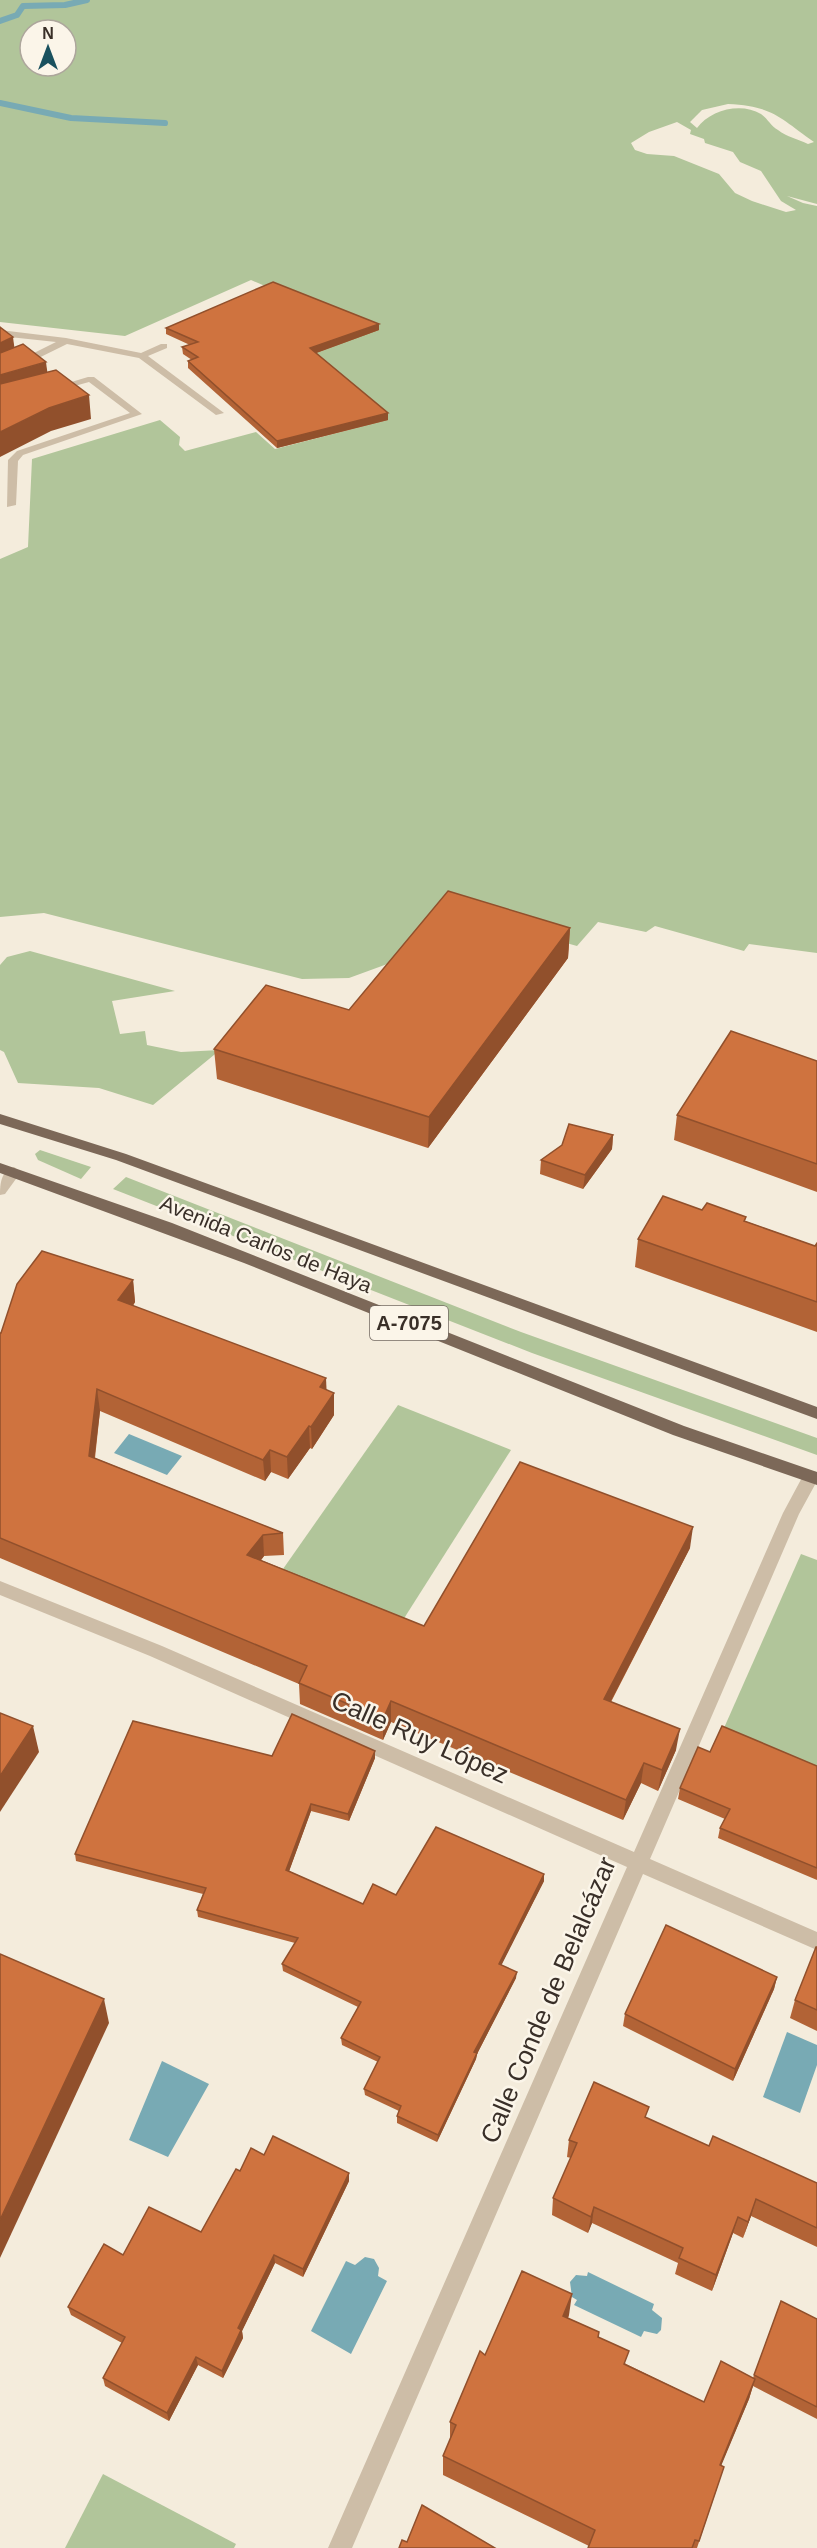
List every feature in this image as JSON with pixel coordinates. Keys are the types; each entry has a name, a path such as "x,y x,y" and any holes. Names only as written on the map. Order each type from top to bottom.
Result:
{"main road":[{"name":"Avenida Carlos de Haya","path":"0,1119 121,1157 817,1413"},
{"name":"Avenida Carlos de Haya","path":"7,1170 88,1197 194,1238 661,1424 814,1478"}],"street":[{"path":"0,333 66,341 142,356 219,413"},
{"path":"0,374 66,341"},
{"path":"142,356 164,346"},
{"path":"12,506 13,460 20,453 137,414 91,379 45,391"},
{"path":"0,1190 7,1170"},
{"name":"Calle Conde de Belalcázar","path":"340,2548 791,1513 814,1478"},
{"name":"Calle Ruy López","path":"0,1588 156,1651 817,1941"}],"green space":[{"path":"0,0 817,0 817,204 787,196 817,206 817,953 749,944 744,951 655,926 646,932 598,922 577,946 451,911 401,959 349,978 302,979 44,913 0,917 0,559 28,547 32,459 160,420 180,437 179,445 185,451 256,432 275,449 387,420 311,355 372,332 251,280 125,336 0,322","holes":["728,104 756,107 766,111 784,120 814,142 808,144 785,134 753,110 735,108 718,112 697,128 690,122 702,110","677,122 691,130 690,134 704,139 705,143 733,152 740,162 761,171 781,201 796,210 786,212 752,201 735,193 719,174 674,156 647,154 635,150 631,143 649,132"]},
{"path":"30,951 175,991 112,1001 120,1034 145,1031 147,1045 181,1052 220,1050 153,1105 99,1088 18,1083 4,1052 0,1050 0,965 7,957"},
{"path":"40,1150 91,1167 81,1179 38,1160 35,1154"},
{"path":"126,1177 521,1332 817,1438 817,1455 532,1353 113,1189"},
{"path":"398,1405 511,1450 403,1620 283,1569"},
{"path":"801,1554 817,1560 817,1778 720,1737"},
{"path":"103,2474 236,2544 234,2548 65,2548"}],"water":[{"path":"129,1434 182,1456 167,1475 114,1453"},
{"path":"787,2032 817,2045 817,2065 800,2113 763,2097"},
{"path":"162,2061 209,2084 168,2157 129,2140"},
{"path":"365,2257 374,2259 379,2268 378,2276 387,2281 351,2354 311,2331 346,2261 355,2265"},
{"path":"588,2272 654,2304 652,2310 662,2318 661,2330 657,2334 644,2331 641,2337 574,2305 577,2300 572,2297 570,2282 576,2275 587,2276"}],"building":[{"path":"273,282 379,324 310,348 388,413 277,441 188,361 198,357 182,347 198,342 166,328"},
{"path":"0,327 13,337 0,343"},
{"path":"23,344 46,362 0,375 0,353"},
{"path":"56,370 89,395 49,408 0,432 0,384"},
{"path":"448,891 570,928 429,1117 214,1049 266,985 349,1010"},
{"path":"731,1031 817,1061 817,1164 677,1115"},
{"path":"569,1124 613,1135 585,1175 541,1160 562,1145"},
{"path":"663,1196 702,1210 707,1203 746,1217 744,1221 815,1246 817,1243 817,1302 638,1239"},
{"path":"42,1251 133,1280 118,1300 326,1378 320,1387 334,1393 311,1427 309,1426 287,1457 270,1450 263,1460 97,1389 89,1456 283,1533 263,1535 247,1555 424,1626 520,1462 693,1527 604,1699 680,1729 662,1770 644,1763 626,1800 391,1701 383,1719 299,1683 307,1666 0,1538 0,1333 17,1284"},
{"path":"0,1713 33,1726 0,1776"},
{"path":"292,1714 375,1751 348,1814 311,1804 286,1870 363,1904 373,1884 396,1895 436,1827 544,1874 499,1964 517,1972 474,2052 477,2053 438,2135 397,2116 401,2106 364,2089 380,2057 341,2038 361,2002 282,1964 298,1938 197,1910 206,1888 75,1854 133,1721 272,1756"},
{"path":"722,1726 817,1766 817,1868 720,1828 730,1809 680,1788 698,1747 710,1752"},
{"path":"666,1925 777,1977 735,2069 625,2014"},
{"path":"817,1947 817,2010 795,2000"},
{"path":"0,1954 104,1999 0,2220"},
{"path":"594,2082 649,2107 645,2117 709,2146 713,2136 817,2183 817,2228 756,2199 748,2222 738,2217 716,2275 679,2258 683,2248 594,2207 591,2217 553,2198 577,2143 569,2140"},
{"path":"273,2136 349,2173 303,2269 274,2255 238,2328 241,2330 222,2371 196,2357 167,2413 103,2378 125,2337 68,2307 104,2244 123,2255 149,2207 201,2232 236,2169 240,2171 251,2148 264,2155"},
{"path":"522,2271 572,2294 563,2316 599,2332 598,2337 629,2351 624,2364 704,2402 721,2361 755,2379 720,2465 724,2467 699,2541 695,2540 692,2548 588,2548 595,2530 443,2456 456,2425 450,2422 480,2351 485,2355"},
{"path":"781,2301 817,2319 817,2407 754,2375"},
{"path":"422,2505 495,2548 399,2548 402,2540 407,2542"}],"waterway":[{"path":"0,21 17,15 23,6 65,5 87,0"},
{"path":"0,103 71,118 165,123"}]}
